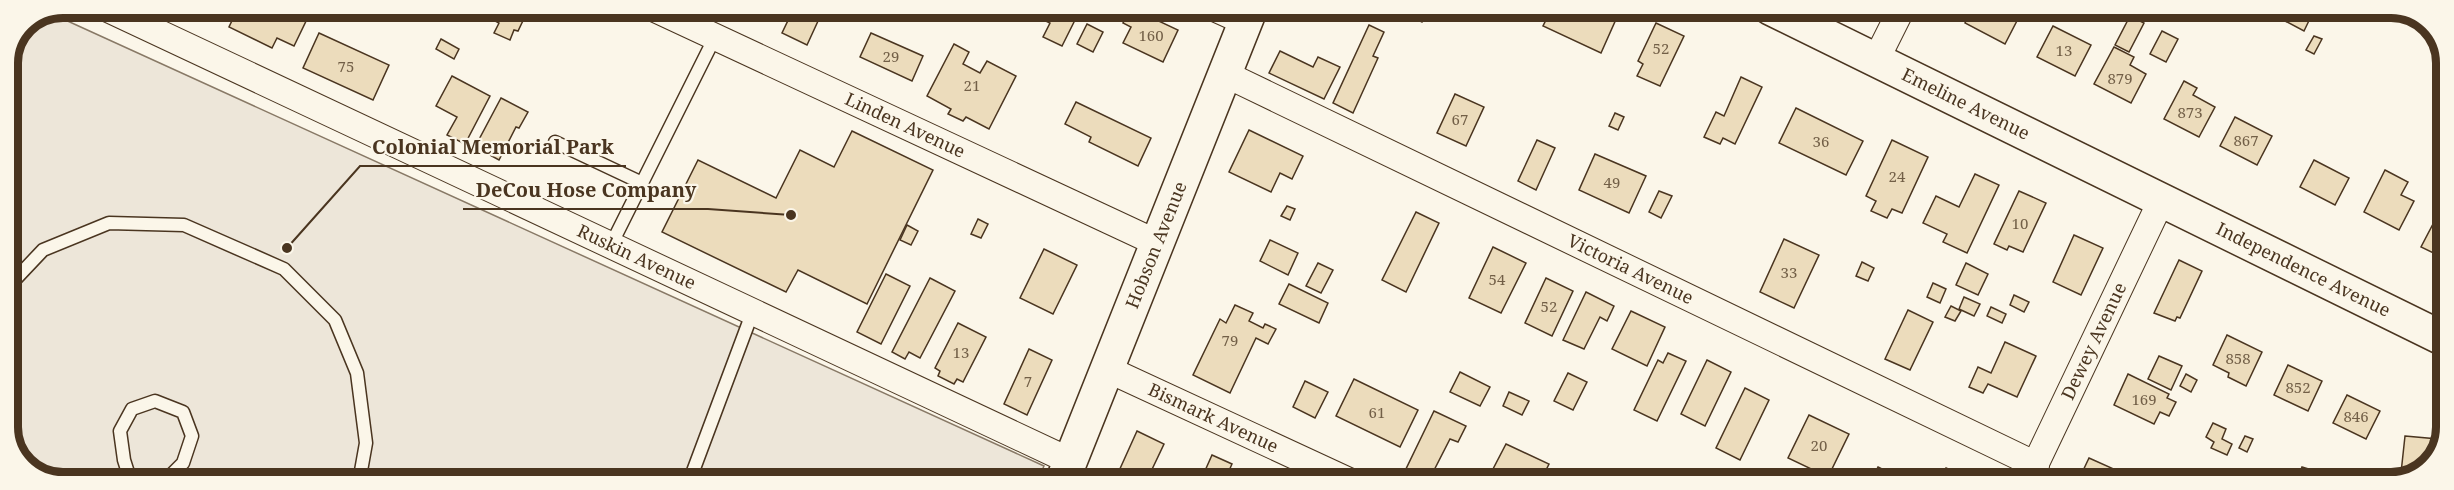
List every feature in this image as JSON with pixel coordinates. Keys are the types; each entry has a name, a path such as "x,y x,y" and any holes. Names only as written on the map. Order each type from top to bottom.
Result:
{"street":[{"name":"Ruskin Avenue","path":"127,18 753,312 1066,472"},
{"name":"Linden Avenue","path":"674,18 1157,243"},
{"name":"Hobson Avenue","path":"1066,472 1247,18"},
{"name":"Emeline Avenue","path":"1790,18 2161,201"},
{"path":"1876,60 1897,18"},
{"name":"Victoria Avenue","path":"1225,74 2027,472"},
{"name":"Independence Avenue","path":"2161,201 2436,335"},
{"name":"Dewey Avenue","path":"2032,472 2161,201"},
{"name":"Bismark Avenue","path":"1107,369 1329,472"}],"lane":[{"path":"611,245 715,37"},
{"path":"555,142 642,183"},
{"path":"18,276 43,250 109,223 184,225 284,269 335,320 357,373 366,443 361,472"},
{"path":"693,472 753,312"},
{"path":"128,472 120,431 132,409 155,401 183,412 192,436 183,463 174,472"}],"shaded area":[{"path":"61,18 1044,466 1041,472 63,472 46,469 29,457 21,444 18,430 18,63 21,46 31,31 38,26 46,21"}],"building":[{"path":"233,18 308,18 294,46 277,38 272,48 229,27"},
{"path":"497,18 524,18 518,31 514,30 510,40 494,33 499,23 495,21"},
{"path":"789,18 819,18 807,45 782,33"},
{"path":"1039,18 1076,18 1062,46 1043,37 1050,23"},
{"path":"1126,18 1152,18 1178,30 1163,62 1123,43 1131,27 1123,23"},
{"path":"1547,18 1617,18 1601,53 1543,26"},
{"path":"1967,18 2018,18 2005,44 1965,23"},
{"path":"2129,18 2144,23 2129,52 2115,45"},
{"path":"2279,18 2310,18 2304,31"},
{"path":"1656,23 1684,36 1660,86 1637,76 1643,64 1638,61"},
{"path":"1087,24 1103,32 1093,52 1077,44"},
{"path":"1369,25 1384,32 1373,56 1378,58 1353,113 1333,103"},
{"path":"2053,26 2091,45 2075,76 2037,57"},
{"path":"2162,31 2178,39 2166,62 2150,54"},
{"path":"319,33 389,65 373,100 303,68"},
{"path":"871,33 923,56 912,81 860,57"},
{"path":"2314,36 2322,39 2314,54 2306,50"},
{"path":"441,39 459,49 454,59 436,49"},
{"path":"954,44 969,52 963,64 980,73 987,61 1016,76 989,129 966,117 963,121 948,114 951,109 927,96"},
{"path":"2114,47 2134,57 2130,65 2146,74 2131,103 2094,84"},
{"path":"1280,51 1313,67 1318,57 1340,67 1324,99 1269,73"},
{"path":"452,76 490,96 465,144 447,135 457,117 436,106"},
{"path":"1741,77 1762,87 1735,144 1723,138 1720,144 1704,137 1716,112 1724,116"},
{"path":"2184,81 2197,88 2193,95 2215,107 2199,137 2164,119"},
{"path":"1455,94 1484,107 1466,146 1437,133"},
{"path":"501,98 528,112 519,128 516,127 499,160 475,147"},
{"path":"1076,102 1151,138 1138,166 1089,142 1091,137 1065,124"},
{"path":"1796,108 1863,141 1846,175 1779,143"},
{"path":"1615,113 1624,117 1618,130 1609,126"},
{"path":"2235,117 2272,136 2257,165 2220,146"},
{"path":"1249,130 1303,156 1292,179 1280,173 1271,192 1229,172"},
{"path":"852,131 933,170 867,304 798,270 786,292 662,232 698,160 776,198 800,150 834,167"},
{"path":"1537,140 1555,148 1536,190 1518,181"},
{"path":"1892,140 1928,157 1902,213 1892,209 1887,218 1871,211 1876,201 1866,196"},
{"path":"1595,154 1646,176 1629,213 1579,190"},
{"path":"2314,160 2349,178 2335,205 2300,187"},
{"path":"2385,170 2408,182 2401,195 2414,201 2399,230 2364,212"},
{"path":"1975,174 1999,185 1967,253 1943,242 1947,234 1923,223 1936,196 1959,207"},
{"path":"1659,191 1672,196 1661,218 1649,212"},
{"path":"2019,191 2046,203 2023,252 2009,246 2007,250 1994,244"},
{"path":"1287,206 1295,209 1290,220 1281,216"},
{"path":"1416,212 1439,223 1406,292 1382,280"},
{"path":"2436,218 2436,254 2421,247"},
{"path":"978,219 988,224 981,238 971,234"},
{"path":"907,225 918,231 911,245 900,240"},
{"path":"2074,235 2103,248 2081,295 2053,282"},
{"path":"1784,239 1819,255 1794,308 1760,292"},
{"path":"1270,240 1298,253 1288,275 1260,261"},
{"path":"1493,247 1526,263 1501,313 1469,298"},
{"path":"1044,249 1077,265 1053,314 1020,298"},
{"path":"2179,260 2202,271 2180,318 2177,317 2175,321 2154,313"},
{"path":"1862,262 1874,268 1868,281 1856,276"},
{"path":"1318,263 1333,270 1321,293 1306,286"},
{"path":"1966,263 1988,274 1978,295 1956,285"},
{"path":"886,274 910,286 881,344 857,332"},
{"path":"930,278 955,291 920,358 909,352 905,359 892,352"},
{"path":"1546,278 1573,291 1552,336 1525,323"},
{"path":"1933,283 1946,289 1940,303 1927,297"},
{"path":"1289,284 1328,303 1319,323 1279,304"},
{"path":"1586,292 1614,306 1607,321 1600,317 1584,349 1563,340"},
{"path":"2014,295 2029,302 2024,312 2010,305"},
{"path":"1964,297 1980,304 1974,316 1959,309"},
{"path":"1235,305 1253,313 1249,321 1263,328 1265,324 1276,329 1268,344 1256,338 1230,393 1193,375 1220,319 1226,323"},
{"path":"1951,306 1961,311 1955,321 1945,317"},
{"path":"1991,307 2006,314 2002,323 1987,316"},
{"path":"1908,310 1933,322 1910,370 1885,359"},
{"path":"1631,311 1665,327 1647,366 1612,349"},
{"path":"958,323 986,337 963,382 957,379 954,384 938,376 940,371 935,368"},
{"path":"2227,335 2262,352 2246,386 2228,377 2229,373 2213,365"},
{"path":"2005,342 2036,356 2017,397 1988,384 1983,393 1969,387 1978,367 1991,373"},
{"path":"1029,349 1052,360 1027,415 1004,404"},
{"path":"1668,353 1686,361 1657,421 1634,410 1658,360 1663,363"},
{"path":"2159,356 2182,366 2171,390 2148,379"},
{"path":"1707,360 1731,372 1705,426 1681,414"},
{"path":"2288,365 2322,381 2308,411 2274,395"},
{"path":"1460,372 1490,387 1480,406 1450,392"},
{"path":"1568,373 1587,382 1573,410 1554,401"},
{"path":"2128,374 2169,394 2167,398 2176,402 2169,416 2160,412 2154,424 2114,405"},
{"path":"2186,374 2197,380 2191,392 2180,386"},
{"path":"1354,379 1418,410 1400,447 1336,416"},
{"path":"1305,381 1328,392 1315,418 1293,407"},
{"path":"1745,388 1769,400 1740,460 1716,448"},
{"path":"1509,392 1529,401 1522,415 1503,406"},
{"path":"2347,395 2380,411 2366,439 2333,423"},
{"path":"1434,411 1466,426 1458,442 1450,439 1433,472 1405,471"},
{"path":"1809,415 1849,434 1830,472 1817,472 1788,458"},
{"path":"2213,423 2226,429 2222,439 2232,444 2227,455 2211,448 2214,442 2206,437"},
{"path":"1137,431 1164,444 1151,472 1119,472"},
{"path":"2245,436 2253,439 2247,452 2239,448"},
{"path":"2405,436 2434,439 2421,461 2401,471"},
{"path":"1506,444 1549,464 1545,472 1492,471"},
{"path":"1212,455 1232,464 1228,472 1204,472"},
{"path":"2089,458 2116,470 2115,472 2082,472"},
{"path":"1878,467 1888,472 1876,472"},
{"path":"2302,467 2312,470 2311,472 2300,472"},
{"path":"2372,469 2394,472 2391,472 2372,472"}],"place":[{"name":"DeCou Hose Company","path":"791,215"},
{"name":"Colonial Memorial Park","path":"287,248"}]}
